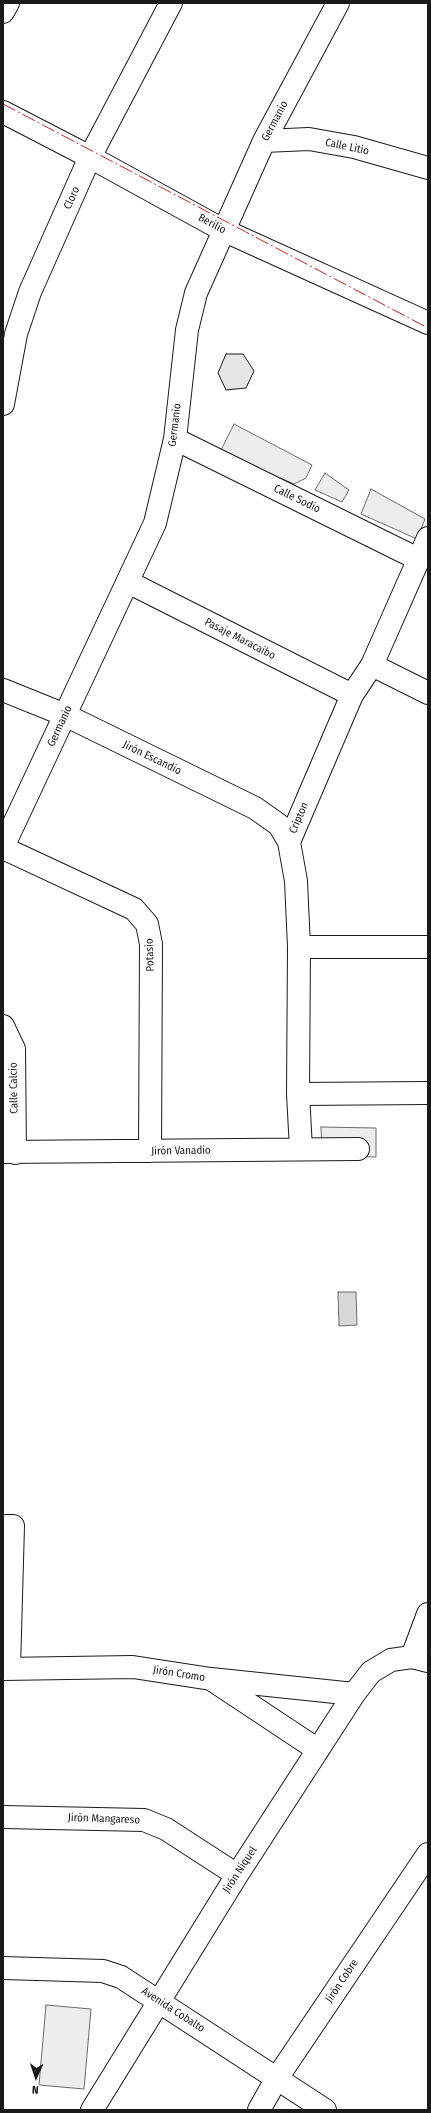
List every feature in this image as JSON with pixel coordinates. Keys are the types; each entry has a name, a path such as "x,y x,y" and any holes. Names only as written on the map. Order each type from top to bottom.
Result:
{"street":[{"path":"3,12 8,3"},
{"name":"Cloro","path":"3,404 16,334 30,292 90,157 171,3"},
{"name":"Germanio","path":"3,847 128,582 154,522 175,439 187,330 196,293 264,141 338,3"},
{"name":"Berilio","path":"3,112 90,157 223,230 428,323"},
{"name":"Calle Litio","path":"264,141 309,139 354,147 428,168"},
{"name":"Calle Sodio","path":"175,439 418,559"},
{"name":"Cripton","path":"301,1149 298,1094 299,947 296,881 289,842 352,695 372,665 428,538"},
{"name":"Pasaje Maracaibo","path":"128,582 352,695"},
{"path":"372,665 428,693"},
{"name":"Jirón Escandio","path":"3,690 65,715 255,808 279,825 289,842"},
{"name":"Potasio","path":"3,847 134,910 148,924 151,944 150,1151"},
{"path":"299,947 428,948"},
{"name":"Calle Calcio","path":"3,1026 14,1049 9,1153"},
{"path":"298,1094 428,1093"},
{"name":"Jirón Vanadio","path":"9,1153 358,1149"},
{"path":"6,1669 8,1526"},
{"path":"420,1659 428,1614"},
{"name":"Jirón Niquel","path":"92,2110 102,2097 158,2000 354,1694 371,1672 391,1660 420,1659"},
{"name":"Jirón Cromo","path":"6,1669 133,1667 211,1679 354,1694"},
{"path":"211,1679 318,1750"},
{"name":"Jirón Mangareso","path":"3,1817 144,1820 166,1829 237,1875"},
{"name":"Jirón Cobre","path":"259,2110 277,2078 428,1854"},
{"name":"Avenida Cobalto","path":"3,1968 103,1971 121,1977 325,2110"}],"shaded area":[{"path":"234,424 312,465 306,478 294,484 223,453 221,450"},
{"path":"325,473 349,490 342,502 315,490"},
{"path":"371,489 425,519 417,539 361,514"},
{"path":"321,1127 376,1128 376,1157 322,1156"},
{"path":"338,1292 356,1292 357,1325 339,1326"},
{"path":"46,2005 91,2009 84,2089 39,2085"}],"building":[{"path":"226,354 243,354 254,371 246,388 226,390 218,373"}],"power":[{"path":"3,104 428,328"}]}
